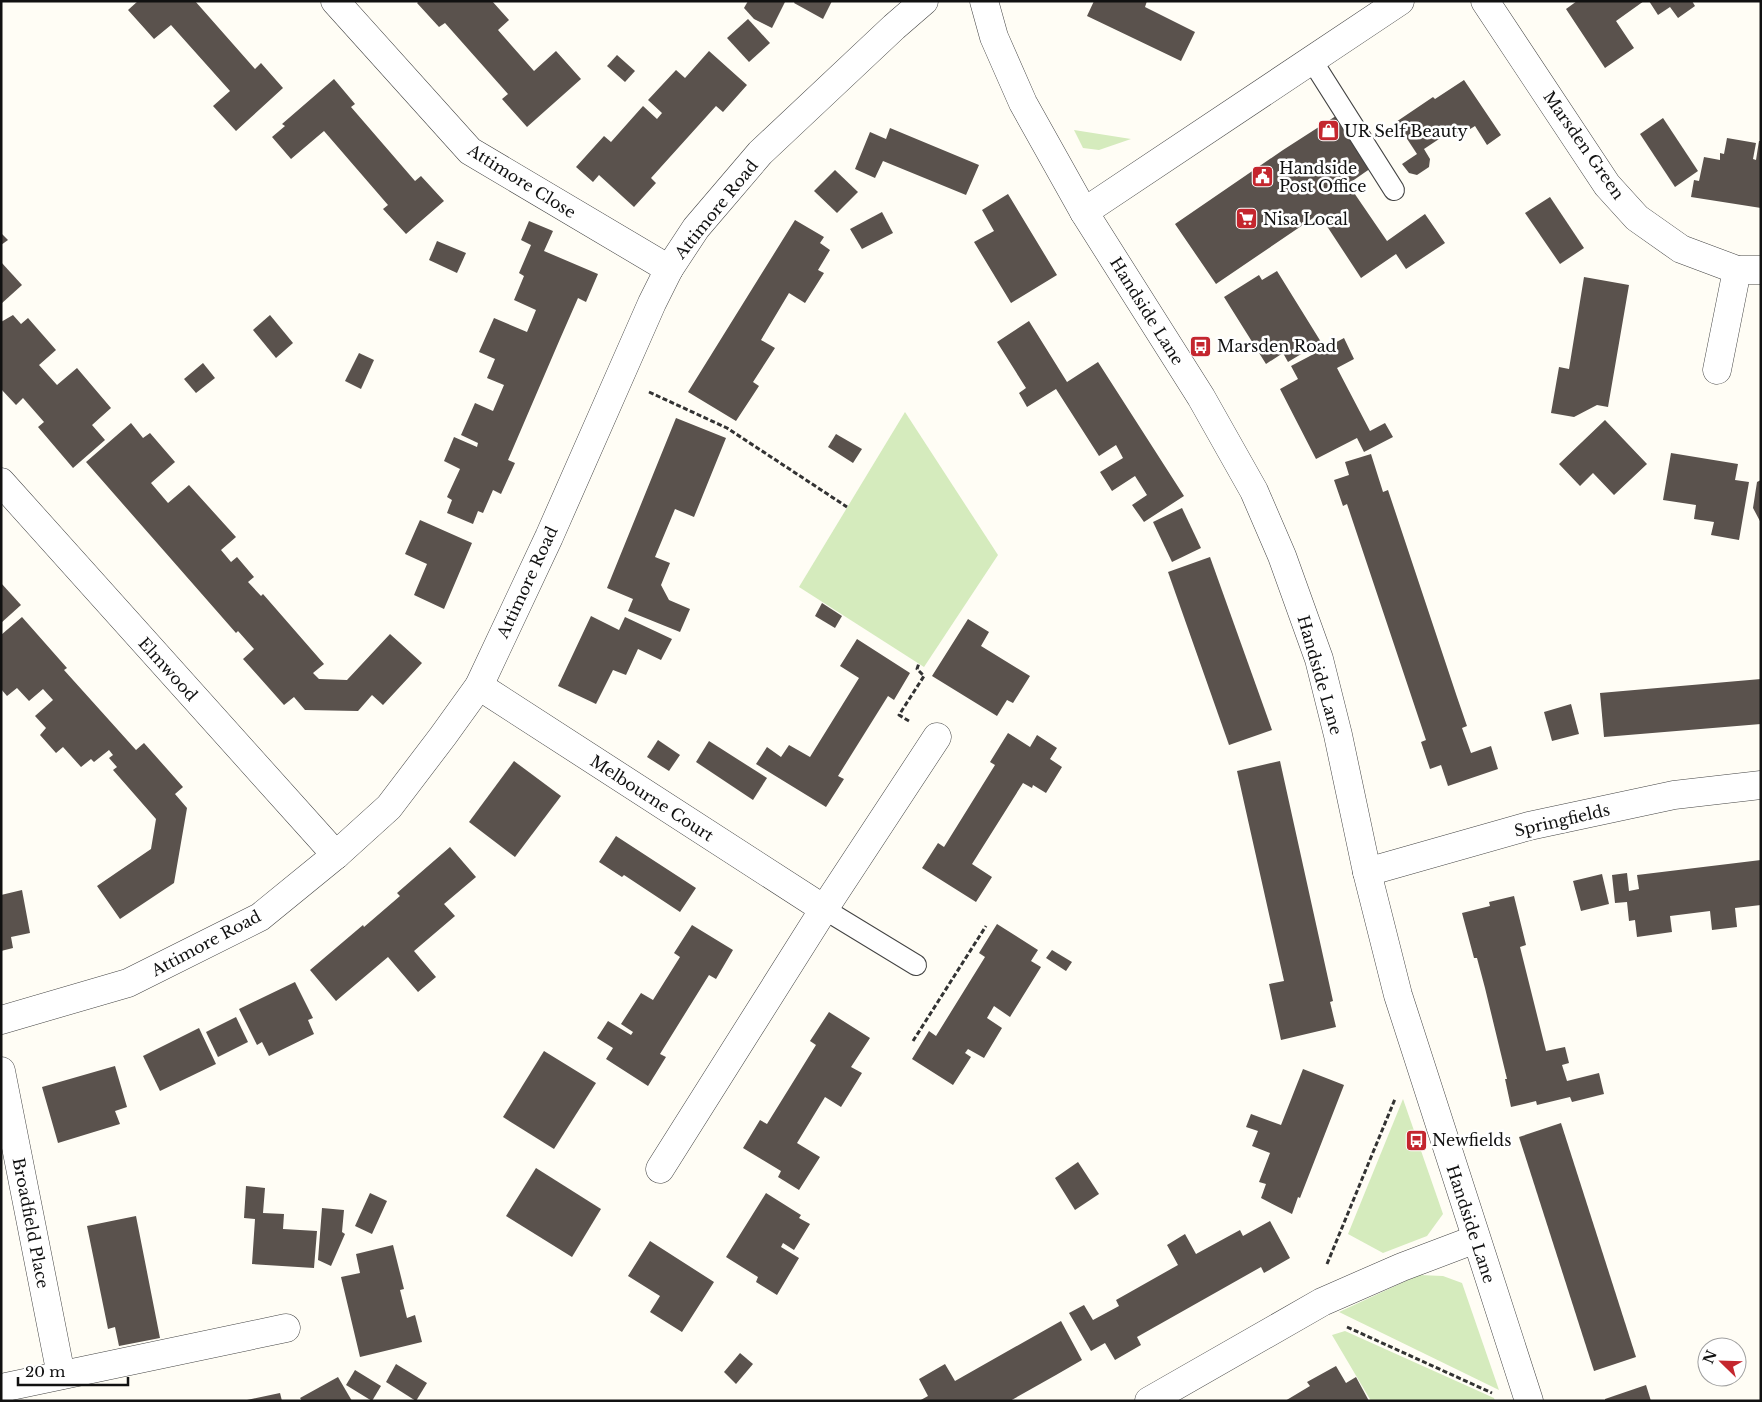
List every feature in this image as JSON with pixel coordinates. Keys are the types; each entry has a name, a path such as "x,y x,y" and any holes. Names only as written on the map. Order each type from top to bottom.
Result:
{"street":[{"name":"Attimore Close","path":"336,1 470,151 669,269"},
{"name":"Attimore Road","path":"1,1020 128,983 260,917 336,856 389,807 479,686 549,537 652,303 669,269 696,228 760,153 924,1"},
{"name":"Handside Lane","path":"984,1 994,37 1023,103 1084,212 1201,397 1254,491 1282,556 1319,659 1338,735 1366,872 1398,995 1529,1401"},
{"path":"1084,212 1400,1"},
{"name":"Marsden Green","path":"1486,1 1607,185 1637,218 1681,249 1749,270 1717,370"},
{"name":"Elmwood","path":"1,482 336,856"},
{"name":"Melbourne Court","path":"479,686 824,909"},
{"path":"660,1169 824,909 937,737"},
{"name":"Springfields","path":"1366,872 1529,826 1674,795 1761,785"},
{"name":"Broadfield Place","path":"1,1071 61,1375"},
{"path":"1149,1401 1322,1302 1402,1267 1476,1239"},
{"path":"6,1388 286,1328"}],"lane":[{"path":"1311,59 1394,190"},
{"path":"824,909 916,965"}],"path":[{"path":"618,378 727,428 847,507"},
{"path":"918,663 917,670 924,676 899,716 937,737"},
{"path":"912,1042 986,926"}],"green space":[{"path":"1074,130 1131,139 1099,150 1083,148"},
{"path":"905,412 998,555 924,667 799,587"},
{"path":"1403,1099 1443,1214 1427,1236 1383,1253 1348,1234"},
{"path":"1419,1275 1443,1276 1462,1283 1499,1390 1339,1312"},
{"path":"1345,1331 1494,1398 1495,1401 1371,1401 1332,1335"}],"building":[{"path":"138,1 195,1 255,69 261,63 283,88 236,131 213,106 230,91 171,25 154,39 128,10"},
{"path":"419,1 492,1 509,20 498,30 534,71 556,51 581,79 527,127 502,99 508,94 445,23 439,27 417,3"},
{"path":"748,1 785,2 772,28 754,19 744,8"},
{"path":"795,1 832,1 823,19 794,3"},
{"path":"1094,1 1147,1 1145,7 1195,32 1181,61 1087,16"},
{"path":"1577,1 1644,1 1616,21 1634,48 1605,68 1566,9"},
{"path":"1649,1 1692,1 1695,6 1678,18 1670,7 1658,15"},
{"path":"748,19 770,43 749,62 727,38"},
{"path":"709,51 747,85 723,112 716,106 651,178 656,183 634,207 599,175 593,182 576,167 604,136 611,142 643,106 657,119 662,113 648,100 676,70 685,78"},
{"path":"617,55 635,71 625,82 607,66"},
{"path":"334,79 355,104 351,107 415,181 421,176 444,201 406,234 383,209 388,205 324,131 291,159 272,137 285,126 282,124"},
{"path":"1464,80 1501,135 1487,145 1475,126 1459,136 1454,129 1424,149 1430,159 1429,167 1417,175 1409,173 1402,164 1417,154 1396,122 1433,97 1435,99"},
{"path":"1339,114 1374,166 1348,184 1387,241 1425,214 1445,243 1406,269 1396,254 1361,278 1319,214 1216,284 1175,224"},
{"path":"1663,118 1698,171 1675,187 1640,134"},
{"path":"890,128 979,165 966,195 883,161 875,178 855,169 870,132 886,139"},
{"path":"1727,138 1756,143 1753,159 1756,160 1759,141 1761,141 1761,208 1691,197 1694,180 1699,181 1704,157 1720,160 1720,153 1724,154"},
{"path":"835,170 858,192 837,213 814,191"},
{"path":"1008,194 1057,275 1011,303 974,242 994,231 982,210"},
{"path":"1550,197 1584,248 1560,264 1525,213"},
{"path":"882,212 893,233 862,249 850,229"},
{"path":"795,220 824,237 820,243 830,250 818,270 824,273 805,303 789,293 761,340 775,348 753,382 759,386 736,421 688,392"},
{"path":"529,221 553,231 544,251 598,274 586,302 578,298 508,460 515,463 501,494 493,490 483,513 478,511 473,524 447,513 452,500 447,497 460,469 444,461 454,437 477,447 478,443 461,435 475,403 493,411 504,385 487,378 495,359 479,352 494,318 527,332 536,310 514,300 524,276 519,273 531,245 521,240"},
{"path":"1,233 8,240 1,245"},
{"path":"437,241 466,253 457,273 429,260"},
{"path":"1,262 22,285 1,304"},
{"path":"1277,271 1321,342 1288,362 1283,353 1266,364 1224,297 1259,275 1262,280"},
{"path":"1584,277 1629,285 1608,407 1597,405 1574,417 1551,413 1559,367 1569,369"},
{"path":"13,315 21,324 28,318 56,350 39,365 57,385 77,368 111,408 92,425 105,440 73,468 38,427 44,422 23,398 16,405 1,389 1,322"},
{"path":"270,315 293,343 276,358 253,330"},
{"path":"1029,321 1067,382 1098,362 1184,496 1144,522 1132,505 1147,495 1135,476 1112,491 1100,472 1123,458 1116,445 1099,456 1056,389 1027,407 1019,393 1026,388 997,342"},
{"path":"1344,338 1354,359 1337,368 1370,431 1385,423 1393,437 1364,452 1357,438 1316,459 1280,389 1298,379 1291,366"},
{"path":"359,353 374,360 361,389 345,381"},
{"path":"203,363 215,378 196,393 184,379"},
{"path":"676,418 726,438 694,517 675,509 655,557 670,563 661,585 669,600 690,609 680,632 628,611 633,599 607,588"},
{"path":"1605,420 1647,464 1614,495 1593,473 1580,486 1559,464"},
{"path":"131,423 143,438 150,433 175,462 151,483 168,503 189,485 236,537 221,550 231,562 237,557 254,577 248,582 261,596 263,594 324,664 313,673 319,679 347,680 390,634 422,663 383,705 372,695 358,711 305,710 294,697 284,705 243,659 254,649 238,631 236,633 86,462"},
{"path":"836,434 862,449 853,463 828,447"},
{"path":"1671,453 1738,464 1735,480 1749,482 1739,540 1711,535 1714,522 1694,519 1696,505 1663,500"},
{"path":"1371,454 1383,492 1388,490 1467,726 1462,728 1471,753 1491,746 1498,769 1448,786 1441,765 1430,769 1421,742 1426,740 1347,504 1343,506 1334,480 1349,475 1345,462"},
{"path":"1761,480 1761,523 1753,508 1757,482"},
{"path":"1182,508 1201,548 1172,562 1153,522"},
{"path":"420,520 472,543 444,609 414,595 427,564 405,554"},
{"path":"1210,557 1272,730 1229,745 1168,572"},
{"path":"1,583 21,605 1,623"},
{"path":"822,603 842,616 835,628 815,616"},
{"path":"591,616 619,630 625,617 672,639 661,660 638,649 626,675 613,670 596,704 558,686"},
{"path":"22,617 67,668 64,670 136,750 144,743 183,787 175,794 187,808 174,883 120,919 97,886 151,849 156,819 113,770 117,767 109,758 113,755 109,750 94,762 91,759 81,767 63,747 56,753 40,735 46,728 35,716 53,700 43,689 29,701 17,688 7,696 1,689 1,635"},
{"path":"968,619 989,632 981,646 1030,676 1013,703 1007,700 997,716 932,676"},
{"path":"857,639 910,673 894,700 888,696 838,776 844,779 826,807 756,764 767,747 781,757 789,745 810,757 859,678 840,666"},
{"path":"1761,679 1761,724 1604,737 1600,693"},
{"path":"1571,704 1579,734 1552,741 1544,712"},
{"path":"1008,733 1030,747 1037,735 1057,748 1050,759 1062,767 1046,793 1033,785 1032,788 1023,783 972,864 992,877 976,902 922,868 938,843 944,847 995,765 990,762"},
{"path":"658,740 680,755 669,771 647,757"},
{"path":"709,741 767,778 753,800 696,762"},
{"path":"514,761 561,796 515,857 469,822"},
{"path":"1280,761 1333,1001 1330,1002 1336,1027 1281,1040 1269,984 1284,981 1237,771"},
{"path":"616,836 696,888 680,912 624,875 622,877 599,862"},
{"path":"450,847 476,877 444,904 455,916 414,951 436,977 418,992 388,957 336,1001 310,970 400,896 397,893"},
{"path":"1761,860 1761,905 1735,908 1737,927 1712,930 1710,911 1670,916 1672,932 1637,937 1635,920 1629,921 1627,902 1615,903 1612,875 1627,873 1629,891 1639,889 1637,875"},
{"path":"1602,874 1609,904 1581,911 1573,881"},
{"path":"22,890 30,933 11,937 13,948 1,951 1,895"},
{"path":"1514,896 1526,945 1520,947 1546,1051 1565,1047 1569,1063 1562,1065 1567,1081 1599,1073 1604,1094 1572,1102 1570,1097 1537,1105 1536,1101 1511,1107 1505,1079 1507,1079 1485,988 1477,958 1474,958 1462,913 1490,906 1489,902"},
{"path":"997,924 1038,950 1031,961 1041,967 1010,1017 994,1006 987,1018 1002,1028 984,1058 968,1049 965,1053 971,1057 953,1085 912,1059 929,1031 936,1036 985,957 979,953"},
{"path":"692,925 733,950 716,979 709,975 660,1054 666,1057 648,1086 606,1059 613,1048 597,1038 608,1021 631,1035 633,1032 621,1024 641,993 653,1000 680,957 674,953"},
{"path":"1052,950 1072,962 1066,971 1046,958"},
{"path":"295,982 313,1018 308,1020 314,1034 269,1056 262,1042 257,1045 239,1009"},
{"path":"829,1012 870,1038 851,1067 862,1073 841,1107 825,1097 797,1143 820,1157 799,1190 778,1177 781,1171 743,1148 760,1120 767,1124 816,1045 810,1041"},
{"path":"236,1017 248,1042 218,1057 206,1032"},
{"path":"199,1028 216,1064 160,1091 143,1056"},
{"path":"544,1051 596,1083 554,1149 503,1117"},
{"path":"115,1066 127,1107 115,1111 120,1124 58,1143 42,1087"},
{"path":"1303,1069 1344,1085 1292,1214 1261,1198 1266,1184 1259,1182 1270,1153 1252,1146 1258,1131 1246,1127 1251,1114 1281,1125"},
{"path":"1561,1123 1636,1357 1594,1371 1519,1137"},
{"path":"1078,1162 1099,1194 1075,1210 1055,1178"},
{"path":"536,1168 601,1209 572,1257 506,1216"},
{"path":"246,1186 265,1188 263,1213 284,1214 283,1229 317,1231 314,1268 252,1264 255,1219 244,1218"},
{"path":"370,1193 387,1201 372,1234 355,1226"},
{"path":"766,1193 801,1215 799,1218 810,1224 794,1250 783,1243 781,1247 799,1258 777,1295 756,1282 758,1277 726,1257"},
{"path":"322,1208 344,1210 342,1232 345,1234 331,1266 318,1260"},
{"path":"136,1216 160,1338 119,1346 115,1327 108,1329 87,1226"},
{"path":"1270,1221 1290,1258 1264,1273 1261,1267 1137,1337 1141,1345 1115,1360 1105,1343 1091,1351 1069,1313 1084,1305 1093,1320 1119,1306 1116,1300 1178,1265 1167,1245 1185,1234 1196,1254 1240,1230 1243,1236"},
{"path":"650,1241 714,1282 682,1332 650,1312 660,1296 628,1276"},
{"path":"393,1245 404,1289 400,1290 407,1318 415,1315 422,1342 360,1357 341,1277 360,1273 356,1254"},
{"path":"1061,1321 1082,1360 1010,1401 919,1401 928,1396 919,1379 945,1364 955,1381"},
{"path":"740,1353 753,1364 736,1384 724,1372"},
{"path":"396,1364 427,1383 416,1401 386,1382"},
{"path":"1336,1366 1346,1383 1356,1377 1369,1401 1285,1401 1310,1386 1307,1382"},
{"path":"355,1370 381,1386 372,1401 346,1385"},
{"path":"338,1377 352,1401 302,1401 300,1398"},
{"path":"1646,1385 1651,1401 1605,1401 1605,1399"},
{"path":"280,1393 282,1401 247,1401 247,1400"}],"place":[{"name":"UR Self Beauty","path":"1328,131"},
{"name":"Handside Post Office","path":"1263,177"},
{"name":"Nisa Local","path":"1247,219"},
{"name":"Marsden Road","path":"1201,346"},
{"name":"Newfields","path":"1416,1140"}]}
